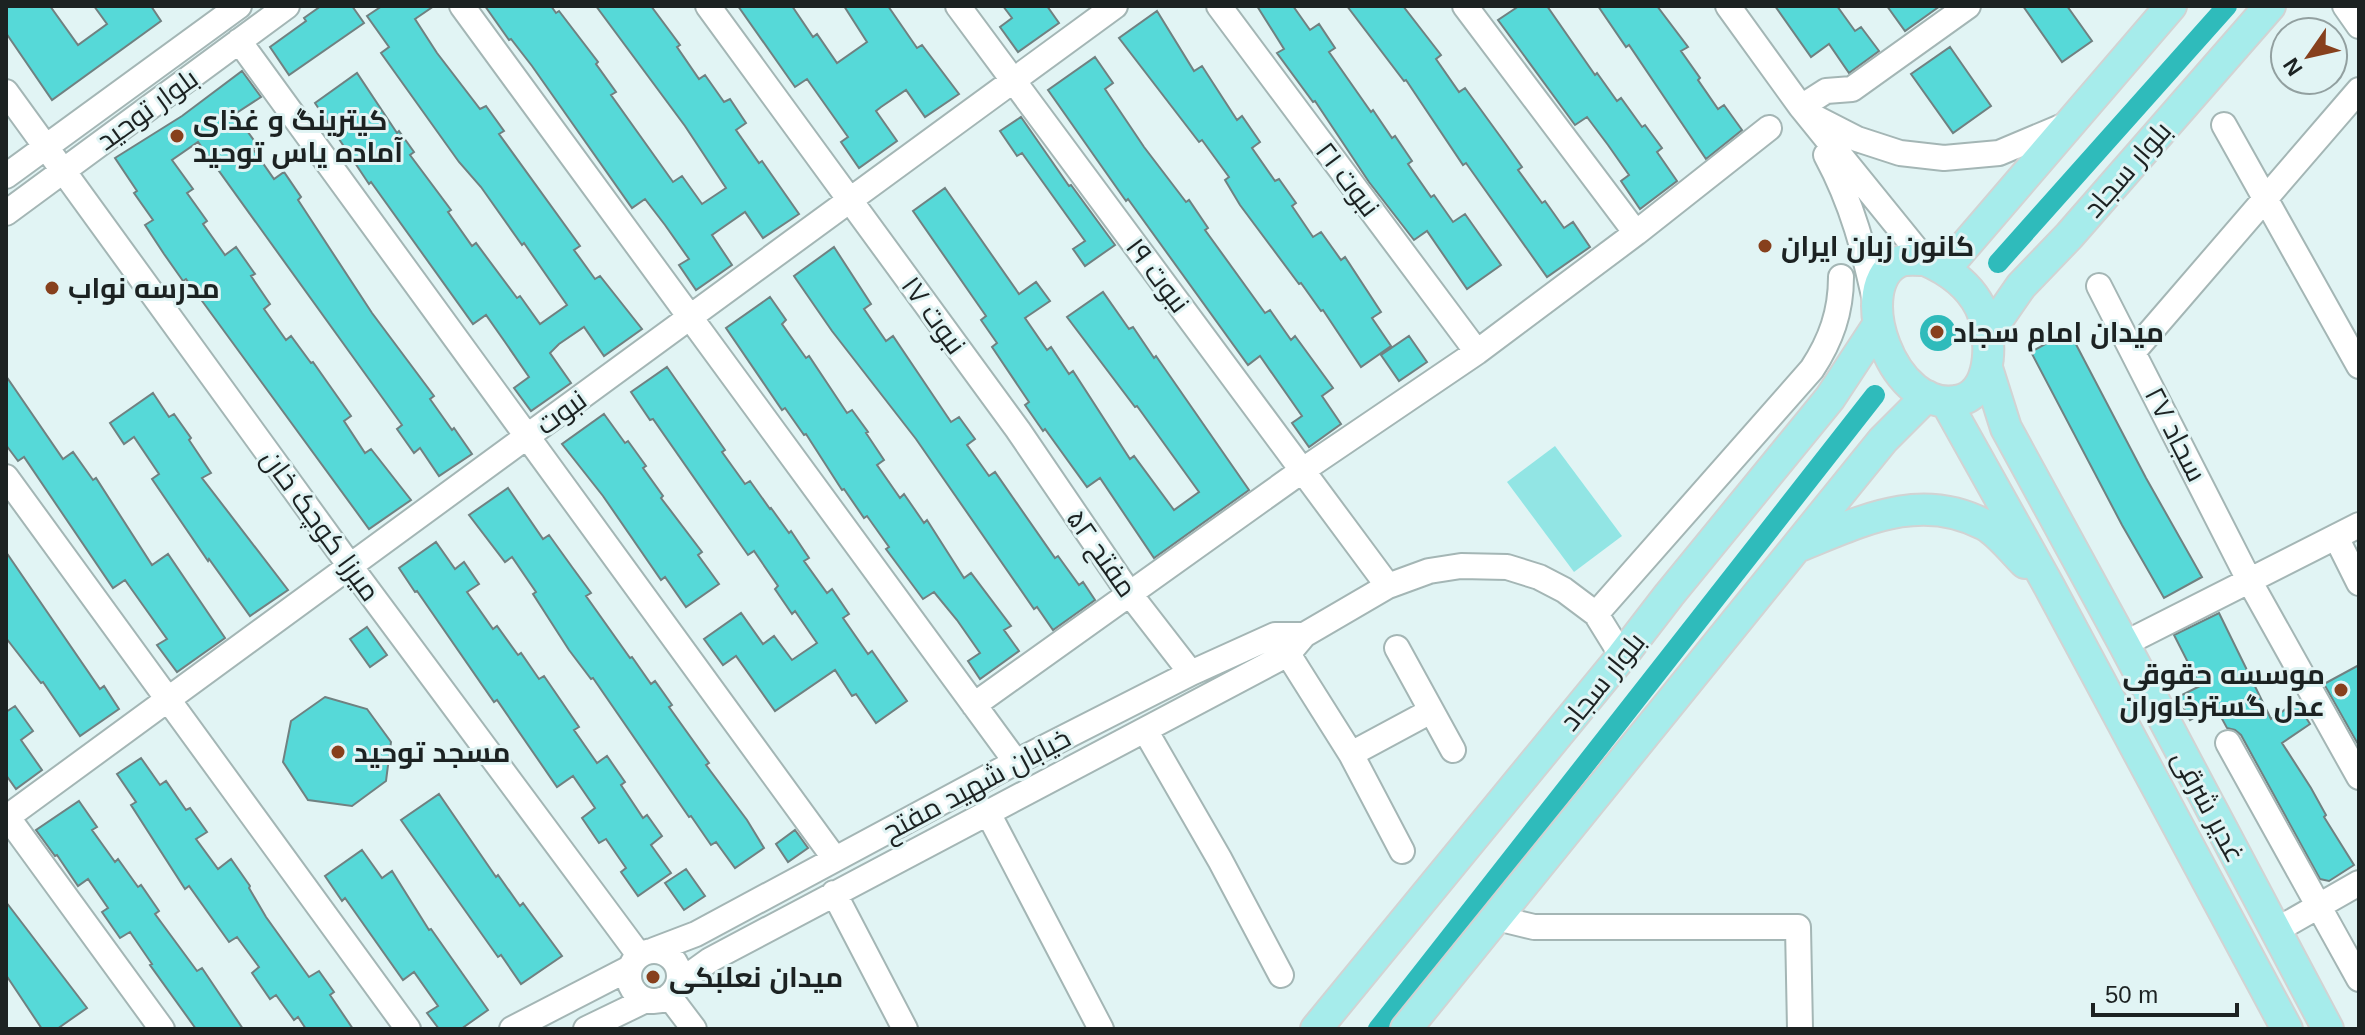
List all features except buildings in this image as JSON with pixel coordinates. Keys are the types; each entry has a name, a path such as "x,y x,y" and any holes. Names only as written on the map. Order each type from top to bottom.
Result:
{"main road":[{"path":"1935,265 2068,124 2171,6"},
{"name":"بلوار سجاد","path":"1987,335 2021,286 2069,236 2270,6"},
{"path":"1901,261 1935,265 1964,285 1980,308 1987,335 1987,368 1980,386 1965,399 1936,399 1913,386 1886,352 1878,318 1879,292 1886,274 1901,261"},
{"name":"بلوار سجاد","path":"1316,1029 1830,398 1878,318"},
{"name":"غدیر شرقی","path":"1987,368 2006,428 2328,1029"},
{"path":"1406,1029 1883,440 1936,399"},
{"name":"غدیر شرقی","path":"1936,399 2049,586 2287,1029"},
{"path":"1796,548 1871,518 1904,510 1940,508 1987,526 2049,586"}],"street":[{"name":"بلوار توحید","path":"6,213 287,6"},
{"path":"462,6 1016,762"},
{"name":"نبوت ۱۷","path":"708,6 1018,430"},
{"name":"نبوت ۱۹","path":"958,6 1388,586"},
{"name":"نبوت","path":"6,816 1115,6"},
{"name":"نبوت ۲۱","path":"1219,6 1477,352"},
{"path":"1465,6 1636,233"},
{"path":"1728,6 1804,110 1935,265"},
{"path":"1804,110 1826,91 1852,89 1968,6"},
{"path":"2345,6 2359,26"},
{"name":"بلوار توحید","path":"6,176 226,10"},
{"path":"239,41 835,859"},
{"path":"2134,351 2359,90"},
{"name":"میرزا کوچک خان","path":"6,92 350,566 641,958"},
{"path":"1804,110 1857,139 1900,153 1944,158 1999,153 2068,124"},
{"path":"1804,110 1839,179 1859,231 1878,318"},
{"path":"2224,125 2359,366"},
{"path":"974,705 1303,470 1477,352 1769,128"},
{"path":"1596,614 1812,369 1826,349 1834,326 1841,303 1841,277"},
{"name":"سجاد ۲۷","path":"2099,286 2250,582 2359,777"},
{"name":"مفتح ۵۲","path":"1018,430 1129,593 1191,673"},
{"path":"6,477 408,1029"},
{"path":"2124,644 2359,525"},
{"path":"2336,537 2359,583"},
{"name":"خیابان شهید مفتح","path":"595,1027 665,993 710,960 834,893 1288,654 1304,635 1388,586 1440,569 1507,567 1539,577 1564,590 1596,614 1622,656"},
{"name":"خیابان شهید مفتح","path":"512,1029 641,958 696,934 1016,762 1191,673 1275,635 1304,635"},
{"path":"1397,648 1453,750"},
{"path":"1288,654 1351,754 1402,851"},
{"path":"1351,754 1431,711"},
{"path":"1145,730 1220,860 1281,975"},
{"path":"2228,743 2359,979"},
{"path":"987,811 1101,1029"},
{"path":"6,816 162,1029"},
{"path":"2275,931 2359,883"},
{"path":"834,893 905,1029"},
{"path":"1497,918 1534,927 1798,927 1800,1029"},
{"path":"665,993 680,975 674,960 662,951 641,958 629,978 634,991 665,993 694,1029"}],"shaded area":[{"path":"1938,315 1951,320 1956,333 1951,346 1938,351 1925,346 1920,333 1925,320"},
{"path":"1555,446 1622,536 1574,572 1507,482"}],"waterway":[{"path":"1998,263 2227,6"},
{"path":"1378,1029 1875,395"}],"place":[{"name":"کیترینگ و غذای آماده یاس توحید","path":"177,136"},
{"name":"کانون زبان ایران","path":"1765,246"},
{"name":"مدرسه نواب","path":"52,288"},
{"name":"میدان امام سجاد","path":"1937,332"},
{"name":"موسسه حقوقی عدل گسترخاوران","path":"2341,690"},
{"name":"مسجد توحید","path":"338,752"},
{"name":"میدان نعلبکی","path":"653,977"}]}
